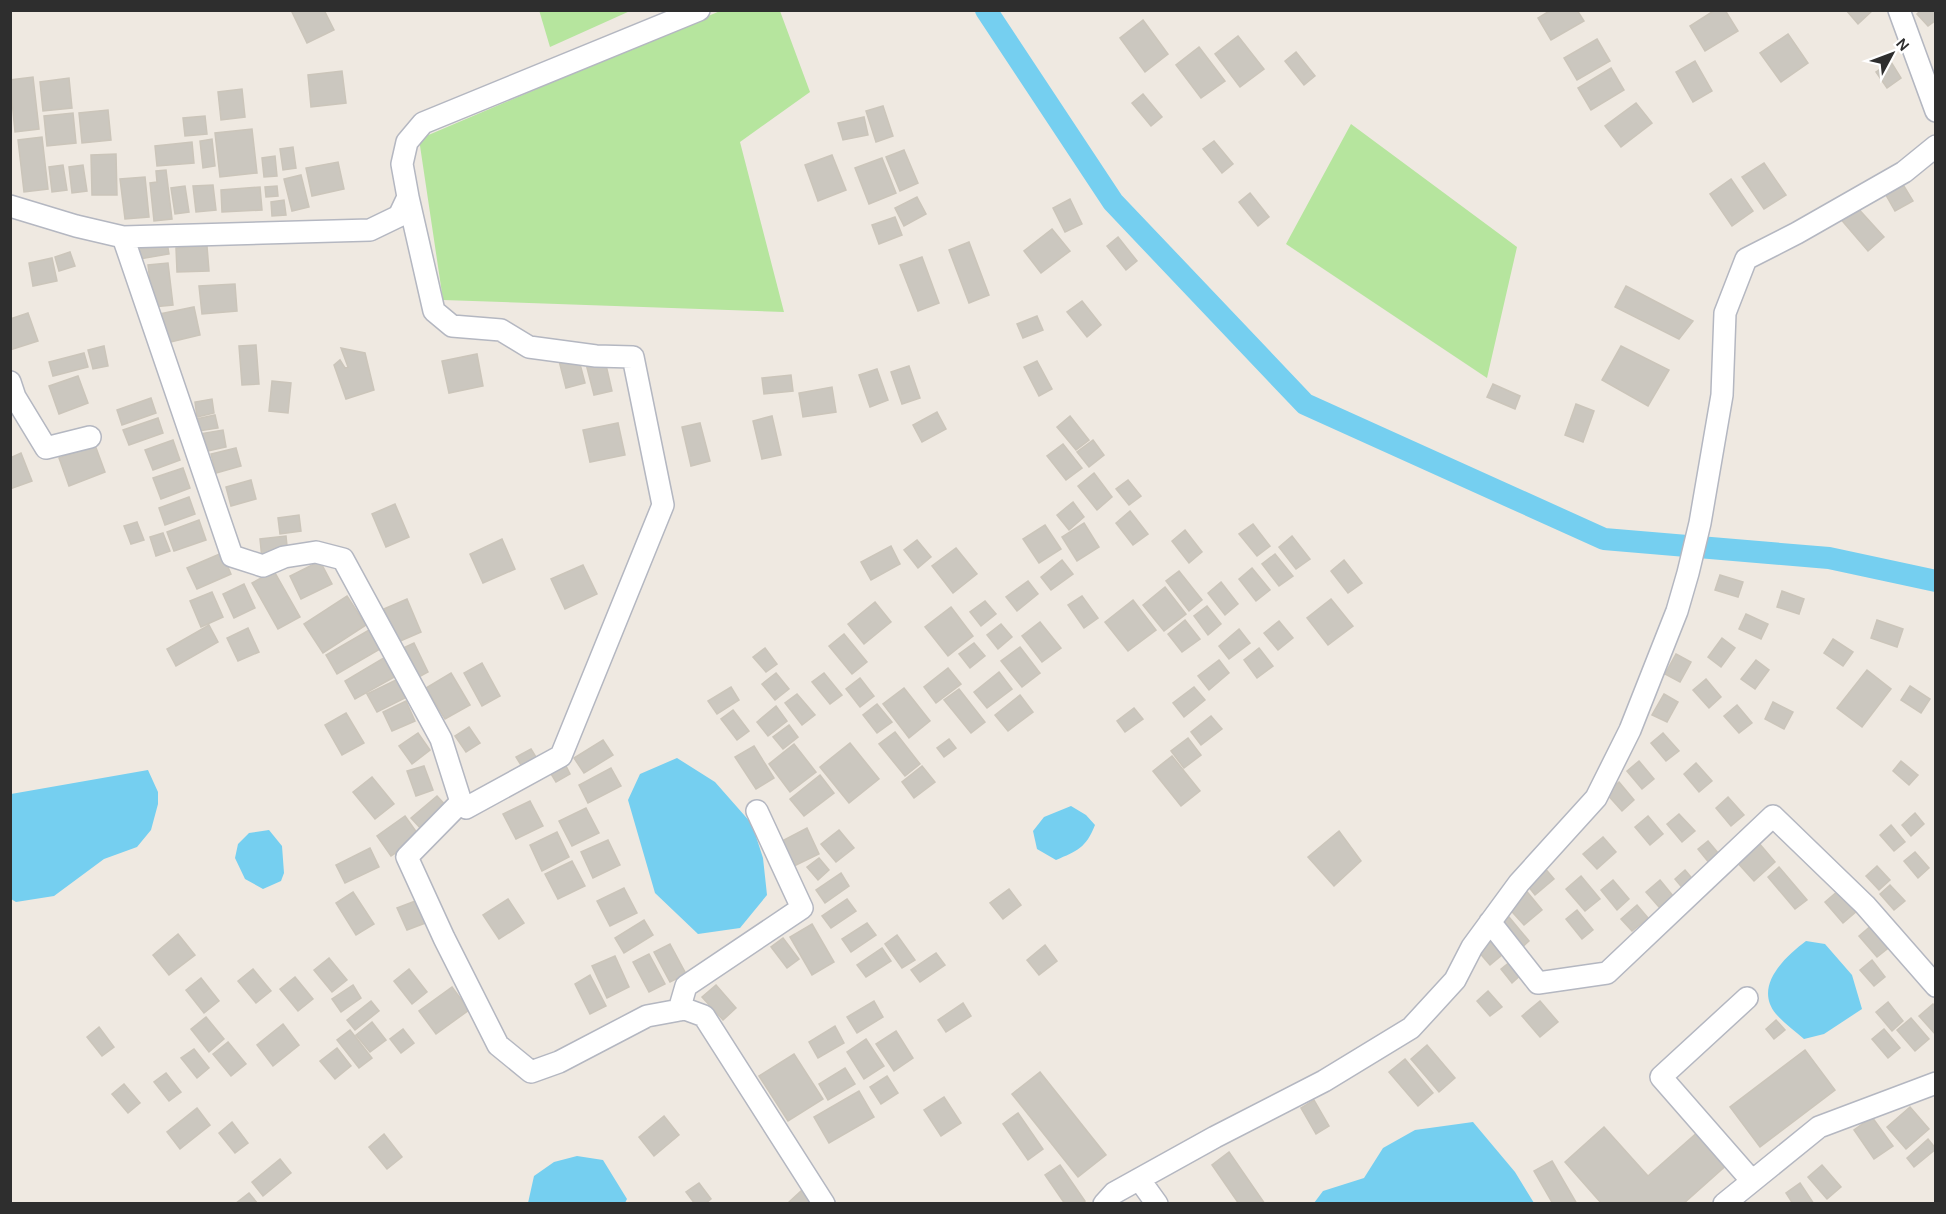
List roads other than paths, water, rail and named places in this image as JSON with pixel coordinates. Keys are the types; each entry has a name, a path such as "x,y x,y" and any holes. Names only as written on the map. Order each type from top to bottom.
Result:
{"street":[{"path":"466,808 561,756 663,505 633,357 596,356 529,347 501,330 452,326 434,311 402,164 407,142 423,123 699,10"},
{"path":"1899,10 1935,111"},
{"path":"1104,1203 1114,1193 1324,1081 1411,1028 1455,980 1472,947 1519,883 1596,798 1630,730 1677,611 1701,524 1722,395 1725,313 1746,259 1797,233 1904,172 1935,146"},
{"path":"10,206 76,226 123,237 370,230 399,216 408,197"},
{"path":"123,237 232,556 263,566 284,557 316,552 343,559 441,739 461,802 407,857 444,938 498,1045 531,1072 559,1062 647,1016 685,1009 704,1016 824,1203"},
{"path":"10,382 15,397 46,448 90,437"},
{"path":"679,1010 686,986 802,908 757,811"},
{"path":"1490,922 1538,983 1607,973 1773,816 1865,905 1935,986"},
{"path":"1747,998 1661,1077 1752,1181"},
{"path":"1724,1203 1820,1127 1935,1083"},
{"path":"1139,1179 1157,1203"}],"water":[{"path":"677,758 715,782 752,824 763,858 767,895 740,928 698,934 655,893 628,800 640,774"},
{"path":"148,770 158,792 158,804 151,830 137,847 104,859 54,896 16,902 11,899 11,794"},
{"path":"1071,806 1086,815 1095,825 1080,848 1056,860 1037,849 1033,831 1044,817"},
{"path":"269,830 282,846 284,873 281,881 263,889 245,879 235,858 238,844 249,833"},
{"path":"1806,941 1825,944 1852,975 1862,1009 1824,1034 1804,1039 1776,1014 1768,993 1774,973 1789,955"},
{"path":"1473,1122 1515,1172 1534,1203 1314,1203 1323,1191 1364,1178 1383,1148 1415,1130"},
{"path":"577,1156 603,1160 627,1199 625,1203 528,1203 534,1176 554,1162"}],"waterway":[{"path":"986,10 1113,202 1305,404 1604,539 1829,558 1936,581"}]}
